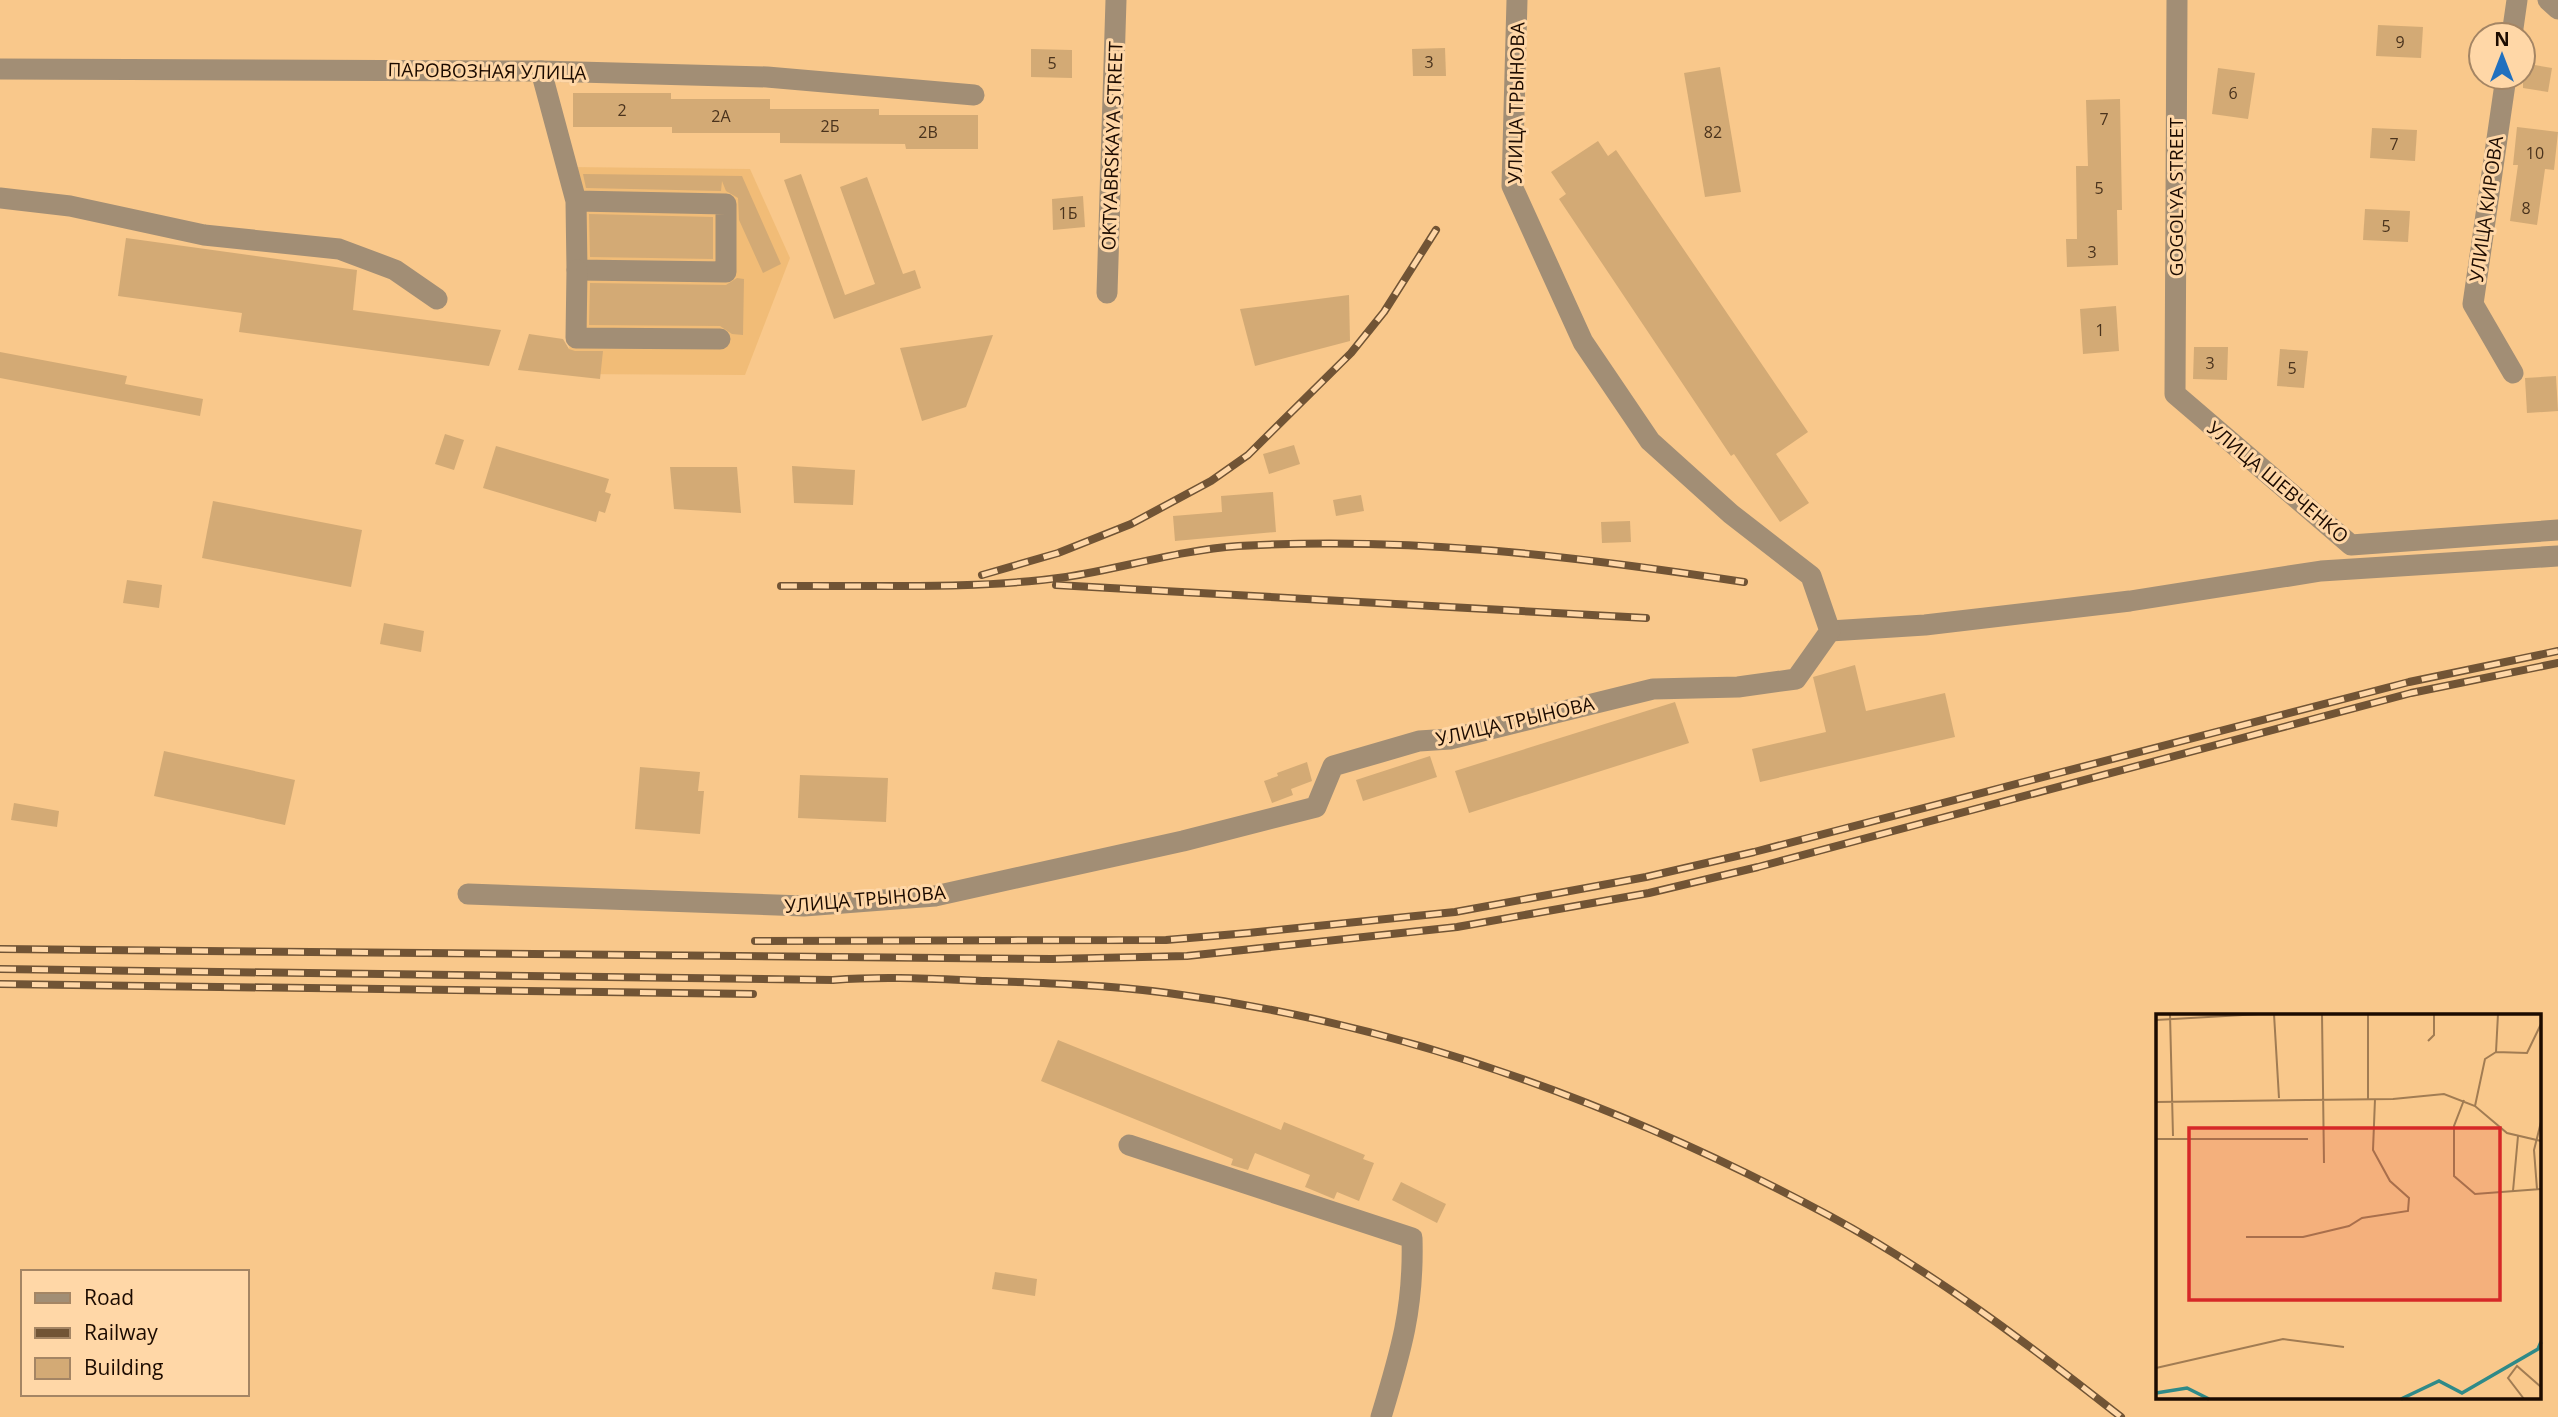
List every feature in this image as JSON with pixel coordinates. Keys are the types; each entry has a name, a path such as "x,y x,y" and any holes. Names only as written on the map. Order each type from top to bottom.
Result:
{"street":[{"name":"OKTYABRSKAYA STREET","path":"1107,293 1116,0"},
{"name":"УЛИЦА ТРЫНОВА","path":"468,894 561,900 804,906 935,896 1183,841 1316,807 1333,766 1419,741 1450,739 1653,689 1738,687 1796,679 1830,631 1811,576 1731,514 1650,441 1583,342 1512,186 1517,0"},
{"name":"GOGOLYA STREET","path":"2175,394 2177,0"},
{"path":"2514,21 2517,0"},
{"path":"2548,0 2558,9"},
{"name":"ПАРОВОЗНАЯ УЛИЦА","path":"0,69 541,71 767,77 974,95"},
{"path":"541,71 576,201 576,338 720,340"},
{"name":"УЛИЦА КИРОВА","path":"2504,91 2473,304 2512,373"},
{"path":"0,198 70,206 204,234 339,249 395,270 437,299"},
{"path":"576,201 726,204 726,272 576,270"},
{"name":"УЛИЦА ШЕВЧЕНКО","path":"2175,394 2351,545 2558,530"},
{"path":"1830,631 1925,625 2130,601 2321,571 2558,556"},
{"path":"1129,1145 1412,1238 1413,1288 1404,1342 1381,1417"}],"shaded area":[{"path":"570,167 750,169 790,258 745,375 569,374"}],"building":[{"path":"2378,25 2423,27 2421,58 2376,56"},
{"path":"1445,48 1446,76 1413,76 1412,49"},
{"path":"1031,49 1072,50 1072,78 1031,77"},
{"path":"2537,65 2552,68 2548,92 2537,90"},
{"path":"1720,67 1741,192 1705,197 1684,73"},
{"path":"2218,68 2255,73 2248,119 2212,114"},
{"path":"573,93 671,93 671,99 770,99 770,109 879,109 879,115 978,115 978,149 906,149 905,144 780,143 780,133 672,133 672,127 573,127"},
{"path":"2120,99 2122,210 2117,210 2118,265 2067,267 2066,239 2077,239 2076,166 2088,166 2086,100"},
{"path":"2517,127 2558,132 2554,170 2545,169 2537,225 2510,221 2518,165 2513,165"},
{"path":"2372,128 2417,130 2415,161 2370,158"},
{"path":"1598,141 1608,156 1616,150 1808,432 1776,454 1809,503 1780,522 1734,454 1731,456 1559,199 1566,194 1551,172"},
{"path":"583,174 742,176 781,264 763,273 739,220 738,198 726,191 722,181 721,191 586,188"},
{"path":"801,174 845,295 875,284 840,187 867,177 903,274 915,270 921,288 834,319 784,180"},
{"path":"1083,196 1085,227 1053,230 1052,199"},
{"path":"2365,209 2410,211 2408,242 2363,240"},
{"path":"589,214 713,217 713,259 590,257"},
{"path":"126,238 357,270 353,310 501,330 489,366 239,332 242,313 118,296"},
{"path":"737,278 744,279 743,335 732,334 720,326 589,325 590,283 726,285"},
{"path":"1349,295 1350,341 1255,366 1240,309"},
{"path":"2116,306 2119,351 2083,354 2080,309"},
{"path":"529,334 563,339 569,349 575,351 603,351 600,379 518,370"},
{"path":"993,335 966,407 922,421 900,348"},
{"path":"2194,347 2228,347 2227,380 2193,379"},
{"path":"2280,349 2308,351 2304,388 2277,386"},
{"path":"0,352 127,376 125,384 203,399 200,416 0,378"},
{"path":"2556,376 2558,411 2527,413 2525,378"},
{"path":"445,434 464,440 454,470 435,464"},
{"path":"1294,445 1300,464 1269,474 1263,454"},
{"path":"496,446 609,479 605,492 611,494 605,513 599,511 596,522 483,488"},
{"path":"792,466 855,470 853,505 794,503"},
{"path":"670,467 737,467 741,513 674,509"},
{"path":"1273,492 1276,532 1175,541 1173,516 1222,512 1221,496"},
{"path":"1361,495 1364,511 1336,516 1333,500"},
{"path":"213,501 362,530 351,587 202,558"},
{"path":"1630,521 1631,542 1602,543 1601,522"},
{"path":"127,580 162,585 159,608 123,603"},
{"path":"384,623 424,631 421,652 380,644"},
{"path":"1855,665 1866,711 1945,693 1955,737 1760,782 1752,749 1826,732 1813,677"},
{"path":"1675,702 1689,743 1469,813 1455,771"},
{"path":"164,751 295,780 285,825 154,796"},
{"path":"1430,756 1437,777 1363,801 1356,780"},
{"path":"1307,762 1312,781 1291,789 1293,795 1272,803 1264,781"},
{"path":"640,767 700,772 698,791 704,791 700,834 635,829"},
{"path":"800,775 888,778 886,822 798,818"},
{"path":"14,803 59,811 57,827 11,820"},
{"path":"1058,1040 1281,1130 1284,1122 1365,1155 1363,1159 1374,1163 1359,1201 1337,1192 1334,1199 1305,1187 1310,1175 1255,1153 1248,1170 1231,1165 1233,1159 1041,1081"},
{"path":"1401,1182 1446,1204 1437,1223 1392,1200"},
{"path":"995,1272 1037,1279 1035,1296 992,1289"}],"railway":[{"path":"982,575 1058,553 1131,524 1211,481 1248,455 1351,353 1384,312 1436,230"},
{"path":"781,586 995,584 1066,577 1217,548 1302,544 1492,550 1744,582"},
{"path":"1056,585 1646,618"},
{"path":"755,941 1166,940 1455,912 1646,877 1754,852 2409,682 2558,651"},
{"path":"0,949 1052,959 1187,956 1457,927 1649,893 1758,867 2411,693 2558,663"},
{"path":"0,969 833,980 872,978 1055,984 1168,993 1340,1025 1424,1047 1508,1074 1590,1104 1750,1175 1867,1237 1942,1284 2121,1417"},
{"path":"0,984 753,994"}]}
